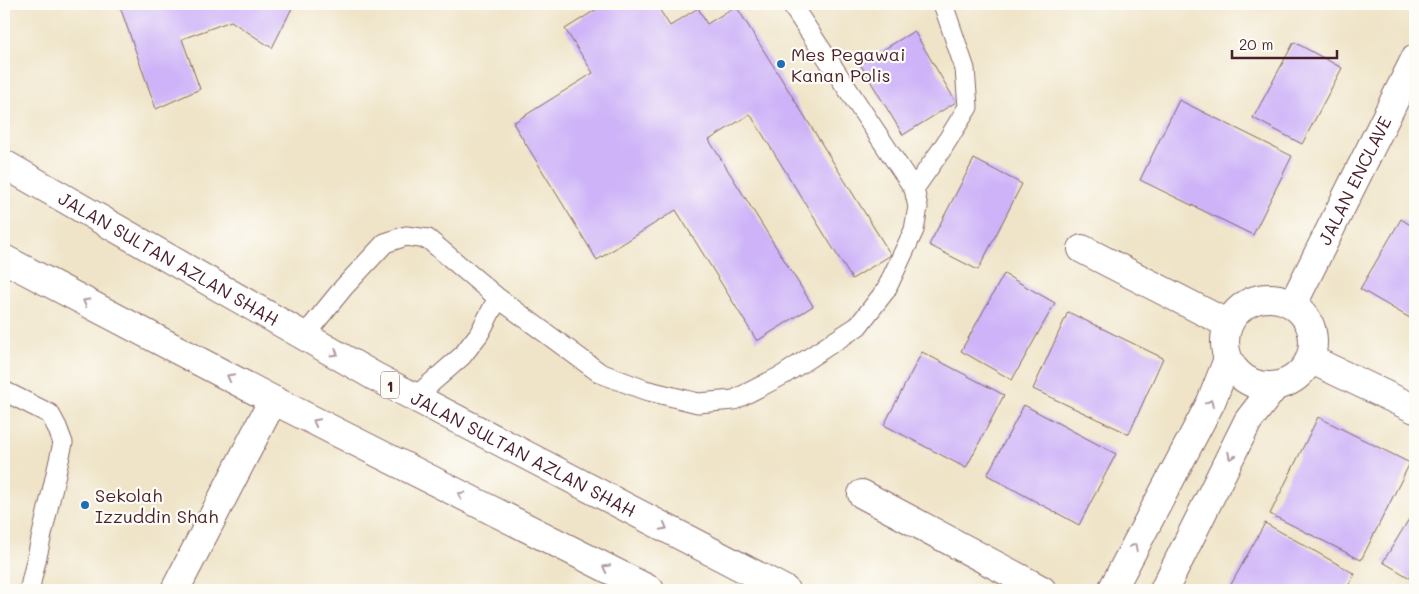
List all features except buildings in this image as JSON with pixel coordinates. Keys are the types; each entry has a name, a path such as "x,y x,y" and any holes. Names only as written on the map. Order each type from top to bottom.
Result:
{"street":[{"name":"JALAN ENCLAVE","path":"1293,304 1415,59"},
{"name":"JALAN SULTAN AZLAN SHAH","path":"4,164 374,376 785,590"},
{"path":"1082,249 1228,324"},
{"path":"4,259 273,400 650,590"},
{"path":"1263,297 1279,298 1293,304 1304,314 1312,328 1314,343 1310,359 1302,372 1290,381 1275,386 1260,386 1247,381 1236,371 1228,359 1225,347 1225,335 1228,324 1236,311 1249,301 1263,297"},
{"path":"1112,590 1210,402 1228,359"},
{"path":"1310,359 1415,409"},
{"path":"1164,590 1248,421 1275,386"},
{"path":"175,590 273,400"},
{"path":"862,494 1042,590"}],"lane":[{"path":"304,336 344,287 385,243 406,236 428,239 498,298 600,373 645,390 698,403 734,400 783,375 858,326 886,290 914,230 918,207 914,189 791,4"},
{"path":"914,189 968,107 965,69 943,4"},
{"path":"415,397 462,356 479,334 498,298"},
{"path":"4,391 50,414 63,443 30,586 32,590"}],"place":[{"name":"Mes Pegawai Kanan Polis","path":"781,64"},
{"name":"Sekolah Izzuddin Shah","path":"85,505"}]}
